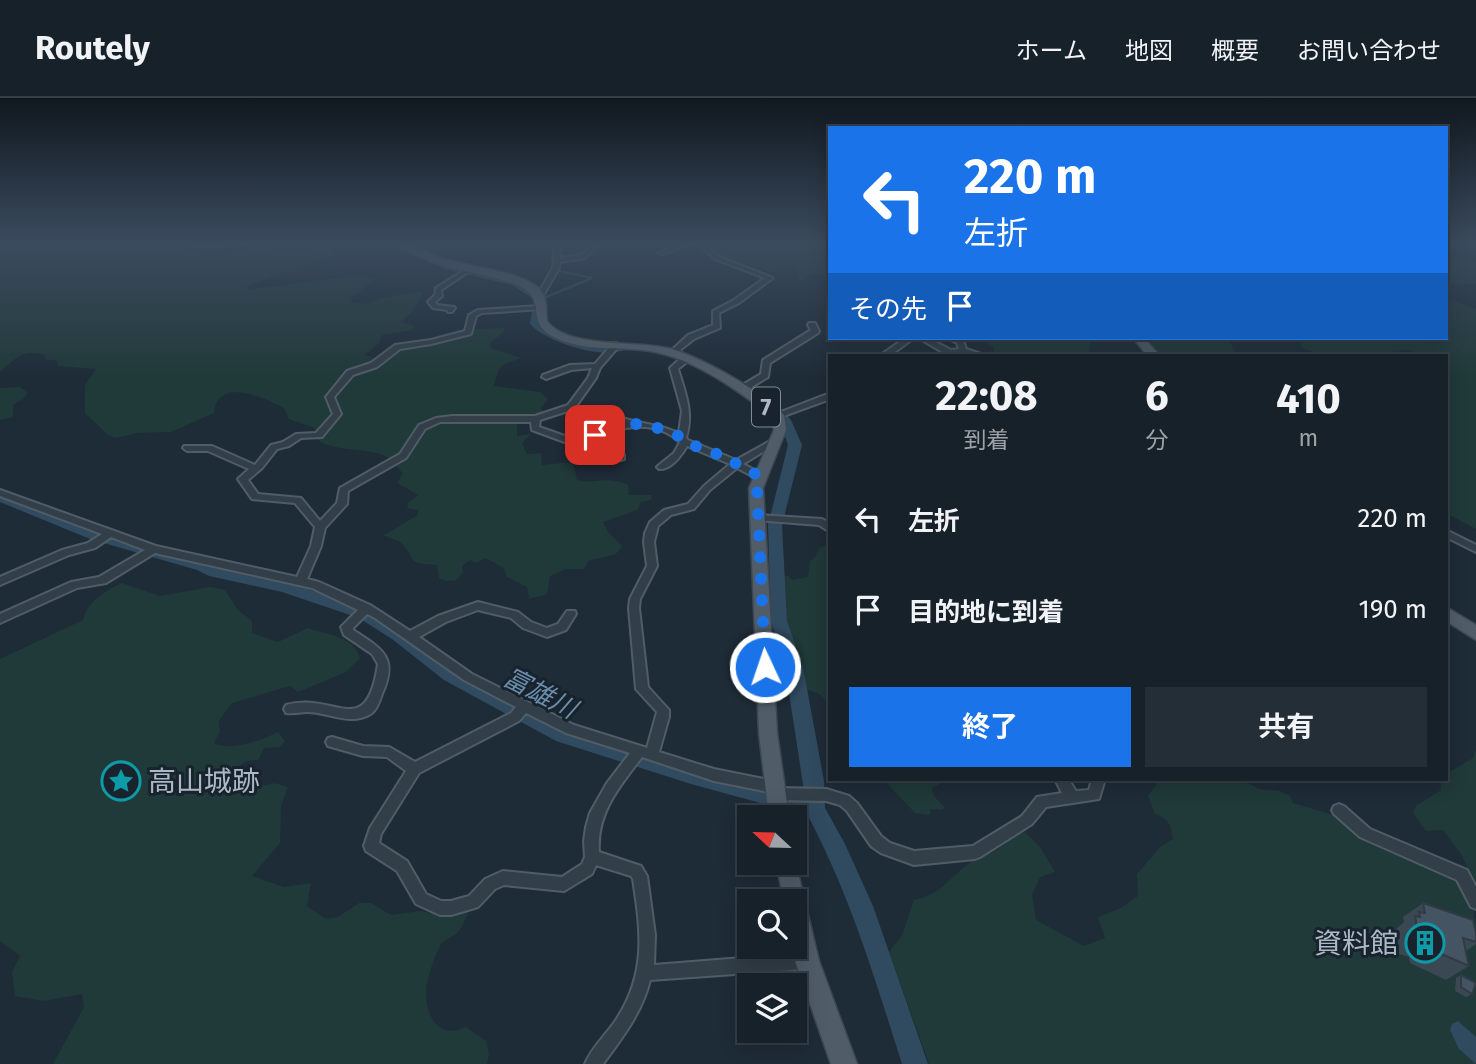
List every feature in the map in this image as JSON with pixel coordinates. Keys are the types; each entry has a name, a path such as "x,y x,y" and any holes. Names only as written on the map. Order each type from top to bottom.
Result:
{"main road":[{"path":"527,288 541,301"},
{"name":"7","path":"541,301 542,326 560,337 595,345 638,345 680,356 742,389 781,414 781,425 759,476 757,488 765,518 763,645 777,805"},
{"path":"1140,340 1152,354"},
{"path":"1448,614 1476,634"},
{"path":"790,875 807,961 844,1064"}],"street":[{"path":"439,288 439,296 431,304 439,308 452,308 450,311"},
{"path":"320,527 293,498 255,497 243,479 274,447 299,436 316,436 332,423 337,414 330,397 350,373 374,365 398,347 468,332 473,315 480,312 541,301 547,288"},
{"path":"662,467 677,455 688,420 683,408 684,392 674,368 680,356 691,337 717,326 715,312 737,303 753,288"},
{"path":"742,389 765,375 766,362 769,359 815,331 812,325"},
{"path":"886,354 907,340"},
{"path":"926,340 950,354 963,350 977,354"},
{"path":"957,340 963,350"},
{"path":"301,580 316,546 320,527 342,504 343,490 403,456 409,450 416,433 430,423 452,419 536,419 574,405 597,366 617,345"},
{"path":"546,377 556,371 581,365 597,366"},
{"path":"781,414 828,397"},
{"path":"575,421 620,418 631,424 668,430 759,476"},
{"path":"536,419 535,428 539,432 561,436 577,443 581,451 621,457"},
{"path":"577,443 631,424"},
{"path":"524,707 515,717 414,769 375,832 371,846 402,866 414,891 430,905 440,908 463,906 473,902 490,884 503,878 525,878 532,883 558,886 587,869 592,857 593,815 646,753 663,717 663,710 642,689 635,608 640,588 651,570 649,535 658,519 673,510 691,507 712,482 775,442"},
{"path":"187,448 209,448 254,468"},
{"path":"0,494 103,537 301,580 366,608 411,636 460,672 570,729 714,775 774,790 825,795 844,800 876,841 886,848 914,858 975,852 1027,820 1042,801 1094,795 1098,781"},
{"path":"765,518 822,522 828,527"},
{"path":"1448,534 1476,549"},
{"path":"0,581 103,537"},
{"path":"0,619 75,585 102,580 154,549"},
{"path":"411,636 471,606 514,615 527,625 547,633 562,627 571,614"},
{"path":"290,709 309,707 349,715 367,710 372,705 381,684 384,664 376,650 348,632 347,627 366,608"},
{"path":"332,743 363,751 389,752 414,769"},
{"path":"1062,781 1072,797"},
{"path":"1339,810 1365,832 1461,875 1476,902"},
{"path":"592,857 636,871 640,876 650,951 646,973 622,1025 593,1064"},
{"path":"646,973 807,961"}],"green space":[{"path":"0,288 364,288 350,298 352,303 368,304 386,297 423,292 416,307 402,322 414,326 413,330 382,335 379,343 365,355 376,358 474,329 504,328 505,331 490,343 491,348 521,358 503,366 494,386 540,392 548,399 541,408 543,413 520,419 517,423 517,436 531,434 522,443 527,454 541,453 542,465 573,462 577,480 620,482 628,485 629,495 652,495 651,500 641,502 637,510 603,522 608,532 622,546 616,554 588,561 584,569 565,569 550,576 547,594 529,599 527,587 507,577 504,568 485,558 477,563 470,560 462,566 463,572 457,580 446,581 439,578 437,565 414,561 400,542 384,535 418,515 418,510 407,508 408,503 418,495 397,483 403,473 392,460 378,453 327,445 312,434 315,428 289,419 284,408 276,404 255,395 233,393 224,395 217,402 214,413 171,432 137,433 116,438 108,435 85,413 85,385 96,369 59,366 56,360 47,360 43,354 30,353 14,359 0,372"},
{"path":"1448,299 1476,309 1476,529 1448,514 1448,354 1417,354 1407,350 1375,354 1320,354 1302,348 1300,340 1448,340"},
{"path":"982,340 1091,340 1089,354 992,354 994,348"},
{"path":"1144,340 1229,340 1236,354 1155,354"},
{"path":"20,387 28,393 13,405 13,417 0,420 0,388"},
{"path":"828,545 828,702 818,693 801,688 780,613 780,575 788,576 792,580 808,577 810,561 819,548"},
{"path":"122,583 160,596 210,587 225,590 237,609 252,621 252,633 278,642 308,628 339,637 357,651 360,658 346,672 298,692 290,686 232,703 218,722 220,731 214,743 221,745 238,746 278,732 285,741 280,747 264,748 258,760 245,762 237,769 237,792 275,783 288,787 281,806 280,843 252,876 284,887 311,883 307,906 326,919 338,917 359,903 371,903 391,915 421,911 441,915 470,909 459,931 440,946 431,969 426,994 432,1018 442,1029 449,1031 466,1027 486,1041 489,1054 487,1064 53,1064 84,1007 82,994 44,1001 15,996 12,972 20,956 0,941 0,659 83,620 93,602"},
{"path":"1476,749 1476,884 1461,854 1443,830 1426,831 1413,813 1416,806 1441,790 1441,781 1448,781 1448,773 1473,758"},
{"path":"885,781 945,781 932,788 934,796 945,808 931,809 929,815 915,813"},
{"path":"1159,781 1242,781 1260,789 1280,791 1290,796 1293,803 1337,816 1457,876 1472,901 1476,924 1476,1064 929,1064 889,952 902,935 914,900 938,890 971,862 1025,832 1040,847 1055,872 1040,877 1032,895 1036,920 1084,946 1105,938 1098,917 1119,909 1138,896 1137,874 1160,847 1173,839 1168,823 1155,814 1148,796"}],"water":[{"path":"1458,1021 1476,1037 1476,1064 1459,1049 1450,1030 1452,1024"}],"building":[{"path":"1423,903 1473,920 1476,942 1463,938 1469,966 1432,950 1430,944 1419,940 1415,916 1420,917 1419,912 1425,913"},
{"path":"1461,975 1476,983 1472,994 1461,987"}],"waterway":[{"path":"527,288 539,299 535,324 544,332 576,345 622,348"},
{"path":"544,298 568,288"},
{"path":"770,406 787,423 795,445 775,525 779,621 794,667 814,781 815,809"},
{"name":"富雄川","path":"0,497 95,535 202,566 209,571 284,587 365,614 398,635 450,675 563,735 691,775 815,809"},
{"name":"富雄川","path":"815,809 838,851 862,906 915,1064"}],"place":[{"name":"高山城跡","path":"121,781"},
{"name":"資料館","path":"1425,943"}],"route":[{"path":"595,435 627,424 672,431 685,442 722,456 759,476 757,488 765,667"}]}
